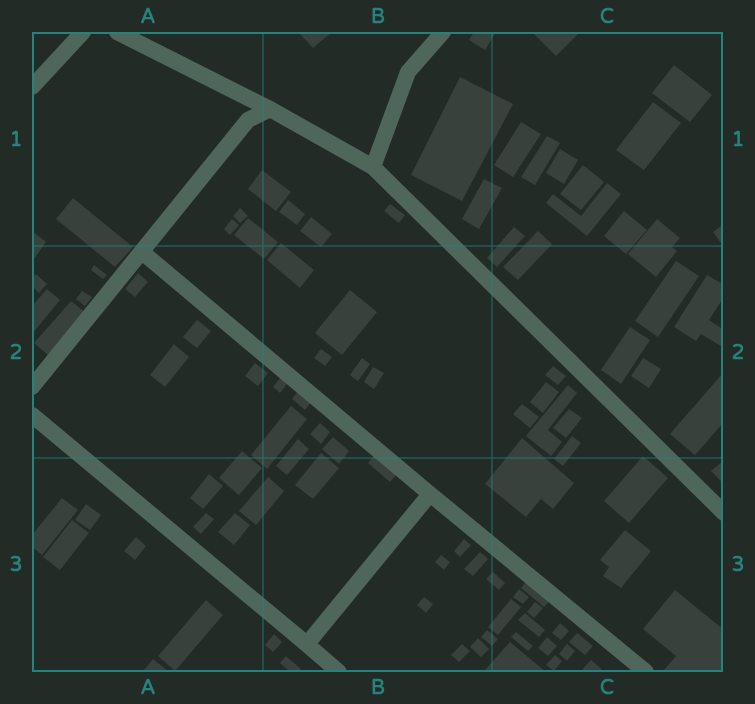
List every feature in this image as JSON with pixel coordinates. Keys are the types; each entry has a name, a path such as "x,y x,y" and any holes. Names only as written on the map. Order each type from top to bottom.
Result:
{"street":[{"path":"32,87 83,32"},
{"path":"117,32 270,110 373,167 723,513"},
{"path":"373,167 408,72 443,32"},
{"path":"32,387 249,120 270,110"},
{"path":"142,252 646,672"},
{"path":"32,415 339,672"},
{"path":"308,644 430,494"}],"building":[{"path":"298,32 332,32 313,48"},
{"path":"474,32 496,32 485,50 469,40"},
{"path":"532,32 575,32 578,34 556,56"},
{"path":"674,65 712,95 690,122 652,93"},
{"path":"460,77 513,104 462,201 411,175"},
{"path":"653,102 681,123 644,170 616,150"},
{"path":"521,122 541,134 513,177 494,165"},
{"path":"547,136 560,143 535,185 521,177"},
{"path":"560,149 578,160 564,184 546,173"},
{"path":"583,165 604,182 581,210 560,194"},
{"path":"262,170 291,192 276,211 248,189"},
{"path":"484,179 502,188 479,229 462,219"},
{"path":"607,183 621,194 587,236 546,203 553,194 581,216"},
{"path":"73,198 133,247 115,267 56,219"},
{"path":"288,200 305,214 297,225 279,212"},
{"path":"390,204 405,215 399,223 384,211"},
{"path":"240,208 248,216 240,223 233,216"},
{"path":"624,211 647,230 626,254 604,236"},
{"path":"311,217 332,234 321,247 300,231"},
{"path":"248,218 278,242 264,259 234,235"},
{"path":"232,219 239,225 230,235 224,229"},
{"path":"657,219 680,238 672,247 677,251 656,277 628,254"},
{"path":"724,224 724,247 713,232"},
{"path":"514,227 525,236 497,267 487,258"},
{"path":"32,231 46,242 32,262"},
{"path":"538,231 552,244 518,280 503,267"},
{"path":"281,243 314,270 300,288 267,260"},
{"path":"676,261 699,276 658,337 635,321"},
{"path":"94,265 107,275 103,279 91,270"},
{"path":"138,273 148,282 135,297 125,289"},
{"path":"36,274 47,284 39,293 32,286 32,279"},
{"path":"707,275 724,285 724,297 709,320 724,330 724,348 701,334 696,341 674,327"},
{"path":"47,289 60,300 32,334 32,306"},
{"path":"350,290 377,312 342,355 315,333"},
{"path":"82,291 92,297 85,306 76,299"},
{"path":"71,301 86,313 49,356 34,343"},
{"path":"197,320 211,331 197,348 183,337"},
{"path":"630,327 650,340 621,384 601,370"},
{"path":"174,344 189,357 165,387 150,375"},
{"path":"321,349 332,357 325,366 314,358"},
{"path":"362,358 370,364 358,381 350,375"},
{"path":"643,358 661,369 649,388 631,376"},
{"path":"255,363 268,373 258,386 245,376"},
{"path":"553,366 566,376 558,385 545,375"},
{"path":"373,367 384,373 374,389 364,382"},
{"path":"284,373 291,379 280,393 273,387"},
{"path":"722,374 724,422 695,455 670,434"},
{"path":"546,382 559,392 543,413 530,402"},
{"path":"568,385 577,393 548,430 562,442 551,456 526,436"},
{"path":"299,390 312,401 305,410 292,399"},
{"path":"522,404 539,417 530,428 513,414"},
{"path":"291,406 307,419 267,469 251,455"},
{"path":"569,409 582,418 566,438 553,428"},
{"path":"320,423 330,432 321,444 310,434"},
{"path":"572,436 581,443 563,466 554,459"},
{"path":"333,437 349,451 339,464 322,449"},
{"path":"522,438 574,483 553,509 541,499 526,517 485,484"},
{"path":"298,439 309,449 287,475 276,466"},
{"path":"242,451 262,468 239,495 219,478"},
{"path":"321,453 339,468 313,499 295,485"},
{"path":"377,453 399,472 390,482 368,463"},
{"path":"643,456 668,478 629,523 604,501"},
{"path":"724,460 724,484 711,471"},
{"path":"209,474 223,486 203,509 190,498"},
{"path":"268,477 284,491 256,525 239,511"},
{"path":"62,498 78,510 42,555 32,547 32,535"},
{"path":"86,504 101,515 90,530 75,520"},
{"path":"206,513 214,519 201,534 193,527"},
{"path":"235,513 250,525 234,545 218,532"},
{"path":"72,520 89,533 60,570 43,557"},
{"path":"625,530 651,551 621,588 603,576 609,567 600,560"},
{"path":"136,537 146,546 135,560 124,551"},
{"path":"464,539 471,545 460,557 454,551"},
{"path":"480,552 488,559 473,576 464,569"},
{"path":"441,555 450,562 444,570 435,562"},
{"path":"493,572 505,583 499,590 486,579"},
{"path":"528,579 552,598 544,607 521,588"},
{"path":"519,589 529,597 523,604 513,597"},
{"path":"675,590 724,630 724,670 722,672 667,672 664,670 676,656 643,629"},
{"path":"424,597 433,604 426,613 417,605"},
{"path":"511,599 521,607 498,635 488,627"},
{"path":"206,600 223,615 175,671 158,656"},
{"path":"535,602 543,608 534,618 527,612"},
{"path":"525,613 545,630 539,637 518,620"},
{"path":"560,623 569,631 561,640 552,633"},
{"path":"487,630 498,639 492,646 481,637"},
{"path":"516,632 533,646 528,651 511,637"},
{"path":"577,633 593,646 585,655 569,642"},
{"path":"274,634 282,642 273,652 265,645"},
{"path":"547,637 557,646 548,656 538,648"},
{"path":"478,638 489,649 481,657 470,647"},
{"path":"510,642 546,672 483,672"},
{"path":"462,644 470,651 459,662 451,655"},
{"path":"567,644 575,651 567,661 559,654"},
{"path":"555,655 562,661 554,671 546,665"},
{"path":"286,656 301,669 298,672 290,672 280,663"},
{"path":"153,659 169,672 143,671"},
{"path":"591,660 602,669 598,672 580,672"}]}
